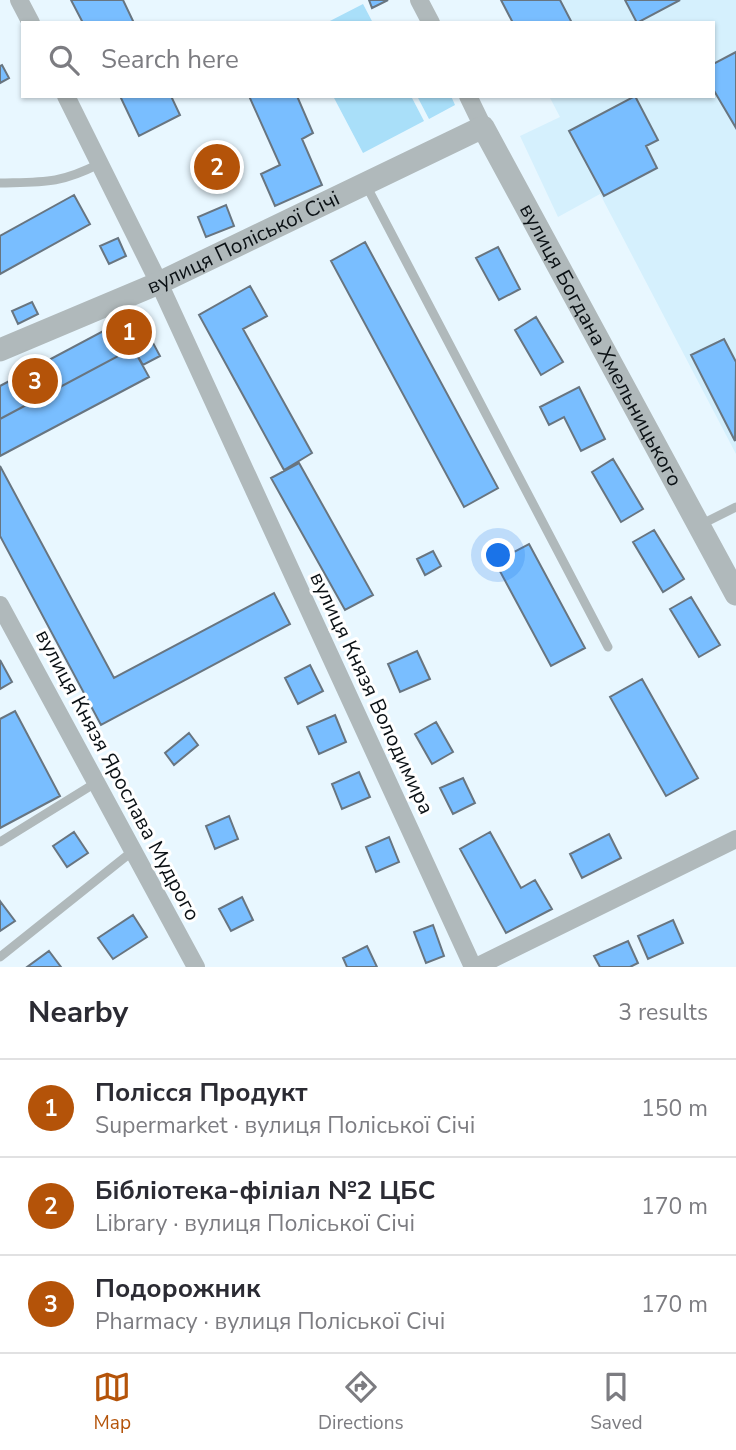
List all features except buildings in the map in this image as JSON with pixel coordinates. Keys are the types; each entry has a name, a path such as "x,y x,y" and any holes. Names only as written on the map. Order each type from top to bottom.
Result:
{"street":[{"path":"19,0 30,21"},
{"path":"419,0 430,21"},
{"name":"вулиця Князя Володимира","path":"67,98 159,283 475,967"},
{"name":"вулиця Богдана Хмельницького","path":"469,98 736,594"},
{"name":"вулиця Поліської Січі","path":"0,350 159,283 483,127"},
{"name":"вулиця Князя Ярослава Мудрого","path":"0,605 196,967"},
{"path":"475,967 736,839"}],"lane":[{"path":"0,183 51,182 75,176 99,164"},
{"path":"365,183 608,647"},
{"path":"698,526 736,507"},
{"path":"0,842 97,782"},
{"path":"0,957 134,850"}],"shaded area":[{"path":"500,0 736,0 736,454 600,194 558,217 520,136 560,117 550,98 715,98 715,21 511,21"},
{"path":"363,4 372,21 330,21"},
{"path":"334,98 412,98 424,121 363,153"},
{"path":"418,98 452,98 455,105 429,119"}],"place":[{"name":"Бібліотека-філіал №2 ЦБС","path":"217,167"},
{"name":"Полісся Продукт","path":"129,332"},
{"name":"Подорожник","path":"35,381"}]}
